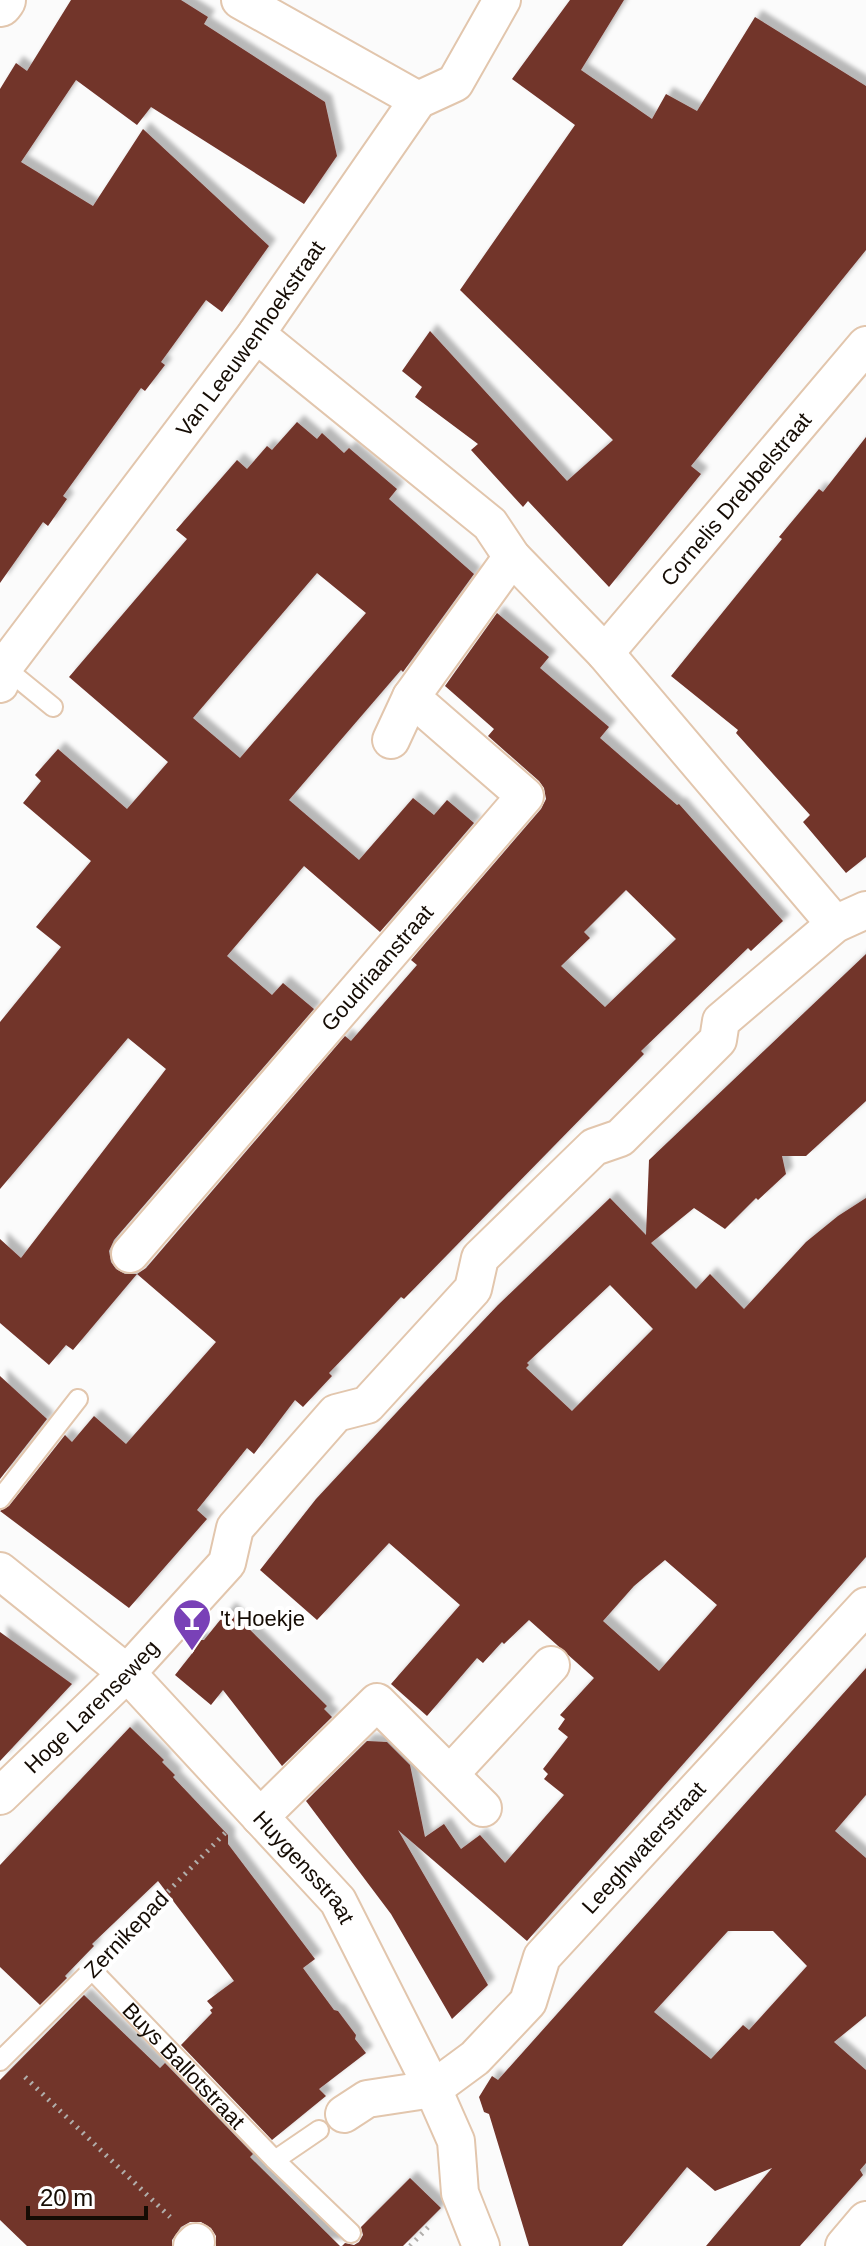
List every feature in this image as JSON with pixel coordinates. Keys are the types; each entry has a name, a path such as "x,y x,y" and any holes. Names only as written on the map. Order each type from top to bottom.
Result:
{"street":[{"path":"240,0 418,100 455,83 502,0"},
{"name":"Van Leeuwenhoekstraat","path":"2,676 256,334 418,100"},
{"path":"256,334 490,524 512,557 850,917"},
{"name":"Cornelis Drebbelstraat","path":"605,653 866,345"},
{"path":"391,740 411,697 512,557"},
{"name":"Goudriaanstraat","path":"130,1254 525,796 411,697"},
{"name":"Hoge Larenseweg","path":"0,1796 127,1673 227,1563 235,1528 336,1413 367,1405 473,1289 480,1258 594,1147 620,1138 718,1040 721,1021 850,917"},
{"name":"Huygensstraat","path":"0,1571 127,1673 338,1901 456,2141 460,2193 481,2246"},
{"name":"Leeghwaterstraat","path":"433,2089 475,2058 528,2002 542,1957 866,1606"},
{"path":"450,1774 551,1665"},
{"path":"256,1812 377,1702 483,1808"},
{"path":"332,2122 367,2099 433,2089"},
{"path":"844,2246 866,2220"}],"lane":[{"path":"2,676 53,707"},
{"path":"0,1499 78,1399"},
{"name":"Zernikepad","path":"2,2059 92,1970"},
{"name":"Buys Ballotstraat","path":"92,1970 275,2160 351,2233"},
{"path":"275,2160 332,2122"}],"path":[{"name":"Zernikepad","path":"92,1970 256,1812"},
{"path":"2,2059 194,2244"}],"building":[{"path":"71,0 181,0 208,17 204,24 325,102 337,156 304,204 151,107 137,125 76,80 21,162 93,206 143,129 269,246 222,312 206,300 161,362 165,365 145,391 141,388 63,496 67,499 48,526 43,522 0,583 0,89 16,63 27,71"},
{"path":"570,0 624,0 581,70 652,119 666,94 697,111 755,17 866,86 866,250 691,466 701,474 609,587 528,501 523,507 471,450 478,444 415,397 422,387 402,371 430,331 567,481 613,440 460,290 575,125 512,79"},
{"path":"297,422 317,439 322,433 344,453 349,448 397,489 389,499 474,574 403,672 401,670 289,800 359,860 413,798 434,815 447,800 474,823 380,932 304,866 227,956 272,995 283,983 314,1009 114,1240 109,1251 111,1262 125,1274 137,1274 73,1350 66,1345 49,1365 0,1323 0,1239 21,1258 166,1069 128,1038 0,1189 0,1022 61,947 36,927 91,861 23,803 41,781 35,775 58,749 127,809 168,762 69,677 187,539 176,530 237,460 247,469 267,446 272,450","holes":["317,573 366,613 240,758 193,718"]},
{"path":"866,437 866,857 846,873 803,822 810,815 736,733 738,730 671,676 782,539 779,537 819,489 823,492"},
{"path":"497,613 549,657 540,668 609,727 600,738 679,804 783,921 751,951 748,948 641,1051 644,1054 404,1299 401,1297 329,1373 332,1376 303,1407 295,1400 254,1454 247,1448 197,1510 207,1519 129,1608 0,1511 9,1506 65,1435 72,1442 94,1416 126,1444 216,1342 137,1274 146,1268 345,1036 351,1041 417,965 411,960 541,809 546,799 539,781 488,736 494,729 445,686","holes":["626,890 676,939 605,1007 561,966 590,938 584,932"]},
{"path":"866,954 866,1101 806,1156 782,1156 786,1174 725,1229 694,1208 651,1243 696,1289 710,1274 744,1309 806,1242 866,1198 866,1557 527,1941 398,1830 488,1985 452,2019 391,1914 306,1801 367,1741 387,1742 410,1765 425,1837 444,1824 461,1849 480,1835 505,1863 564,1795 544,1779 548,1774 543,1769 568,1737 558,1729 565,1719 560,1715 594,1678 529,1620 483,1663 477,1658 427,1716 391,1684 460,1605 389,1543 317,1620 260,1570 316,1499 423,1384 498,1305 610,1198 646,1235 649,1160","holes":["610,1285 653,1329 572,1411 526,1368 527,1363","665,1560 717,1605 659,1671 603,1621 634,1586"]},
{"path":"0,1376 47,1419 0,1479"},
{"path":"229,1609 327,1706 324,1709 332,1717 282,1766 223,1690 211,1705 175,1675 194,1651 186,1640 204,1640"},
{"path":"0,1632 72,1684 0,1761"},
{"path":"866,1668 866,1795 835,1831 866,1858 866,2016 834,2042 866,2070 866,2163 860,2170 863,2175 800,2246 706,2246 772,2168 715,2191 687,2167 622,2246 529,2246 489,2114 484,2112 479,2097 492,2076 498,2080","holes":["728,1931 773,1931 807,1966 749,2030 743,2025 711,2059 654,2012"]},
{"path":"130,1727 164,1760 162,1762 175,1775 173,1777 228,1835 228,1844 315,1959 303,1968 356,2035 355,2039 366,2053 319,2089 326,2096 272,2140 181,2045 212,2013 210,2010 213,2008 207,2001 234,1981 158,1881 92,1944 94,1946 65,1976 67,1978 40,2005 0,1967 0,1865"},
{"path":"84,1995 160,2068 165,2063 253,2154 250,2157 340,2246 216,2246 216,2236 211,2228 201,2222 190,2222 181,2227 172,2240 172,2246 27,2246 0,2220 0,2080"},
{"path":"410,2178 441,2208 403,2246 342,2246 359,2242 363,2235 361,2227"}],"place":[{"name":"'t Hoekje","path":"192,1652"}]}
